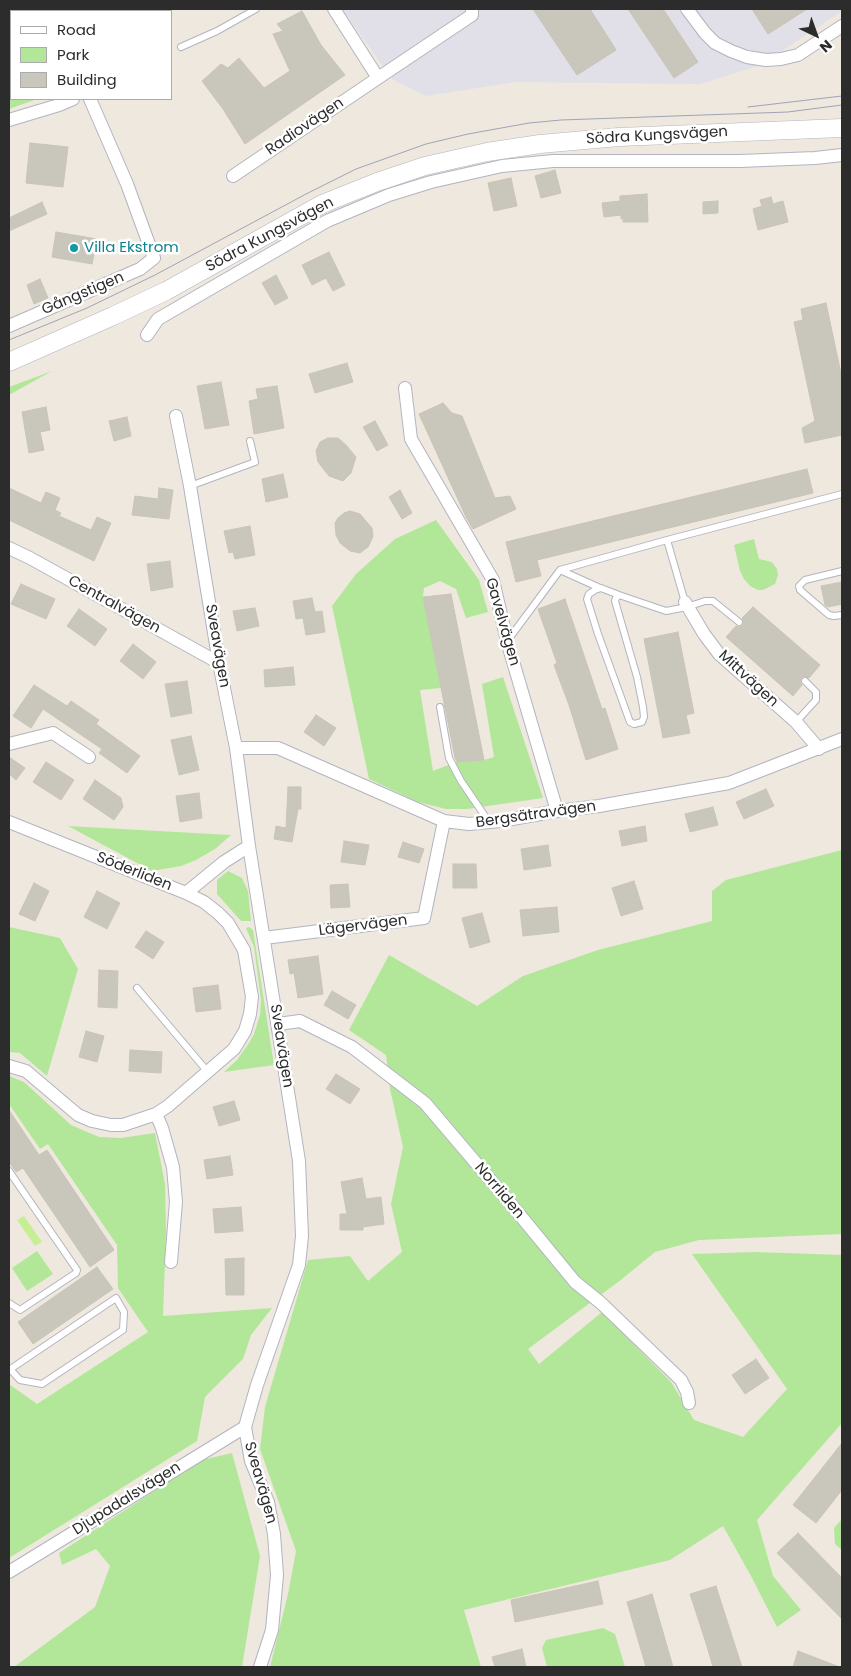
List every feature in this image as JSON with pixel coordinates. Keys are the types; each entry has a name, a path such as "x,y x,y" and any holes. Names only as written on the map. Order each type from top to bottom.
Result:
{"main road":[{"name":"Södra Kungsvägen","path":"9,362 166,291 322,204 377,182 425,166 487,152 540,144 619,137 842,128"}],"street":[{"path":"334,9 378,78"},
{"name":"Radiovägen","path":"232,176 472,15 472,9"},
{"path":"686,9 705,33 715,42 731,51 759,59 781,60 798,55 842,26"},
{"path":"9,120 71,100"},
{"name":"Gångstigen","path":"9,326 140,269 154,258 126,184 90,100"},
{"name":"Södra Kungsvägen","path":"147,335 158,319 327,221 389,195 431,182 502,166 553,161 740,160 815,158 842,155"},
{"name":"Gavelvägen","path":"405,388 411,439 493,580 508,641 557,811"},
{"name":"Sveavägen","path":"176,416 236,748 249,846 299,1161 302,1236 299,1265 257,1385 245,1427 251,1461 268,1502 274,1534 277,1575 272,1630 260,1667"},
{"name":"Centralvägen","path":"9,548 219,662"},
{"name":"Mittvägen","path":"686,604 719,654 796,722 819,748"},
{"path":"9,744 53,734 89,757"},
{"name":"Bergsätravägen","path":"236,748 278,748 444,822 469,824 600,806 728,783 842,739"},
{"name":"Söderliden","path":"9,822 186,893 229,858 249,846"},
{"name":"Lägervägen","path":"264,938 424,918 444,822"},
{"path":"9,1066 26,1071 78,1115 92,1121 123,1125 156,1114 168,1106 234,1049 245,1032 252,997 244,950 239,938 228,923 204,902 186,893"},
{"name":"Norrliden","path":"278,1024 300,1021 352,1047 425,1103 575,1282 601,1303 681,1380 687,1392 689,1402"},
{"path":"156,1114 162,1128 173,1176 176,1202 171,1262"},
{"name":"Djupadalsvägen","path":"9,1572 245,1427"}],"lane":[{"path":"181,47 217,31 256,9"},
{"path":"190,486 255,462 250,441"},
{"path":"508,641 560,570 842,494"},
{"path":"667,540 686,604"},
{"path":"560,570 619,595 666,611 686,604 713,601 739,622"},
{"path":"842,571 805,580 799,586 800,590 829,615 842,615"},
{"path":"601,588 589,594 587,599 589,607 630,722 638,724 642,722 644,717 643,706 637,677 614,601 619,595"},
{"path":"796,722 816,700 816,692 805,681"},
{"path":"440,707 449,758 461,782 489,822"},
{"path":"137,988 208,1071"},
{"path":"9,1171 77,1270 76,1273 20,1310 9,1303"},
{"path":"116,1298 124,1312 123,1330 42,1384 20,1380 9,1370 116,1298"}],"shaded area":[{"path":"342,9 842,9 842,11 761,65 700,84 515,82 426,96 393,80"}],"green space":[{"path":"9,9 38,9 10,10 10,100 34,100 9,109"},
{"path":"52,371 9,395 9,387"},
{"path":"436,520 479,580 488,612 466,618 456,589 440,581 424,588 423,597 441,688 420,690 433,771 456,762 484,760 494,757 482,684 503,677 543,798 467,809 446,809 418,802 369,779 332,606 356,574 395,539"},
{"path":"754,539 759,559 772,562 777,569 778,575 775,584 763,590 750,586 744,579 740,571 734,545"},
{"path":"68,826 231,835 215,849 196,860 181,866 152,871"},
{"path":"842,850 842,1234 699,1240 655,1252 528,1349 539,1364 602,1312 671,1382 694,1420 743,1437 787,1389 692,1254 754,1252 842,1255 842,1423 757,1520 773,1576 801,1610 777,1627 723,1526 670,1560 464,1610 481,1667 270,1667 288,1594 296,1551 260,1449 265,1407 308,1260 350,1256 368,1281 402,1252 391,1204 403,1147 390,1089 386,1055 349,1030 389,955 477,1006 523,976 598,950 712,921 712,891 726,880"},
{"path":"228,871 242,878 248,891 251,921 241,921 217,894 217,880"},
{"path":"9,927 60,938 78,969 47,1076 20,1053 9,1052"},
{"path":"249,927 253,930 274,1065 224,1072 237,1060 249,1043 260,1015 261,1000 254,947 246,928"},
{"path":"9,1076 24,1082 71,1125 99,1137 121,1138 155,1133 165,1184 166,1233 163,1316 272,1308 251,1335 243,1359 205,1397 197,1441 9,1558 9,1384 37,1404 148,1332 118,1288 117,1245 48,1144 40,1149 9,1104"},
{"path":"24,1216 42,1242 35,1246 17,1220"},
{"path":"37,1251 53,1274 27,1291 12,1268"},
{"path":"232,1453 260,1556 242,1667 14,1667 95,1607 110,1566 96,1549 62,1565 59,1553 202,1460"},
{"path":"842,1519 842,1550 835,1544 834,1528"},
{"path":"603,1628 615,1634 625,1667 547,1667 542,1648 546,1640"}],"building":[{"path":"533,9 590,9 616,50 577,75"},
{"path":"628,9 663,9 698,62 674,78"},
{"path":"752,9 807,9 768,34"},
{"path":"302,11 321,45 345,75 245,144 223,109 202,81 221,64 228,68 239,58 264,88 290,71 273,34 283,31 277,24"},
{"path":"30,143 68,147 63,187 26,183"},
{"path":"555,170 561,193 541,198 535,176"},
{"path":"511,178 517,206 494,211 488,183"},
{"path":"647,194 648,222 623,222 621,215 604,217 602,203 620,201 620,196"},
{"path":"771,197 773,204 783,201 788,222 758,230 753,209 762,206 760,200"},
{"path":"718,201 718,213 703,214 703,202"},
{"path":"42,202 47,214 9,231 9,218"},
{"name":"Villa Ekstrom","path":"56,232 97,239 92,264 52,257"},
{"path":"329,252 345,285 333,291 326,278 312,285 302,265"},
{"path":"276,275 288,298 275,305 262,283"},
{"path":"40,279 48,298 34,304 27,285"},
{"path":"826,303 842,378 842,435 805,443 802,428 815,421 794,322 803,320 801,309"},
{"path":"347,363 353,382 315,393 309,374"},
{"path":"221,382 229,425 205,429 197,386"},
{"path":"277,386 284,428 254,434 249,401 258,399 256,389"},
{"path":"443,403 452,413 462,416 495,498 510,496 516,509 473,529 419,414"},
{"path":"46,407 50,430 40,432 44,450 29,453 22,412"},
{"path":"127,417 131,436 114,441 109,421"},
{"path":"375,421 388,445 377,451 363,427"},
{"path":"328,438 338,438 356,457 351,473 343,481 329,476 318,462 316,451 320,442"},
{"path":"807,469 813,493 537,560 541,576 516,582 506,542"},
{"path":"283,474 288,497 266,502 262,479"},
{"path":"9,488 41,503 46,492 60,498 55,510 61,513 59,516 91,530 97,517 111,523 94,561 9,520"},
{"path":"159,488 173,490 169,519 132,515 135,496 158,499"},
{"path":"400,490 412,513 402,519 389,497"},
{"path":"350,511 360,514 372,528 373,536 371,541 368,547 360,553 350,551 340,543 336,535 335,523 344,513"},
{"path":"250,526 255,555 235,559 233,552 229,553 224,531"},
{"path":"170,561 173,587 151,591 147,564"},
{"path":"842,582 842,604 828,607 825,605 821,586"},
{"path":"21,584 55,599 46,619 11,604"},
{"path":"451,594 484,760 457,762 455,758 423,597"},
{"path":"312,598 315,612 322,611 325,632 306,635 303,618 296,619 293,601"},
{"path":"565,599 602,709 605,708 618,749 586,760 554,665 557,663 538,609"},
{"path":"753,607 820,665 809,678 804,676 801,678 800,682 802,685 793,696 726,637 736,626 743,625 742,618"},
{"path":"255,608 259,626 237,631 233,611"},
{"path":"79,609 107,629 95,646 67,626"},
{"path":"678,632 694,713 686,715 690,733 663,738 644,639"},
{"path":"133,644 156,662 143,679 120,661"},
{"path":"293,667 295,685 265,687 264,670"},
{"path":"187,681 192,713 171,717 165,684"},
{"path":"34,685 67,706 71,701 99,720 96,724 140,756 127,773 99,753 102,749 43,709 31,728 13,716"},
{"path":"316,715 336,728 324,746 304,732"},
{"path":"191,736 199,770 179,775 171,740"},
{"path":"9,757 25,768 16,780 9,774"},
{"path":"46,762 74,780 61,800 33,782"},
{"path":"95,780 121,798 123,807 114,820 83,799"},
{"path":"288,787 301,787 301,809 298,809 292,842 274,839 276,826 286,828"},
{"path":"766,789 774,806 744,819 736,802"},
{"path":"199,793 202,818 180,822 176,796"},
{"path":"713,807 718,825 690,832 685,814"},
{"path":"645,826 647,841 622,846 619,831"},
{"path":"344,841 369,845 365,865 341,862"},
{"path":"403,842 424,849 419,863 398,857"},
{"path":"548,845 551,866 524,870 521,849"},
{"path":"453,864 476,864 477,888 453,888"},
{"path":"634,881 643,909 621,916 612,888"},
{"path":"34,883 49,891 35,921 19,914"},
{"path":"348,884 350,907 331,908 330,885"},
{"path":"97,891 120,903 107,929 84,917"},
{"path":"557,907 559,932 523,936 520,910"},
{"path":"482,913 490,942 470,948 462,918"},
{"path":"146,931 164,942 153,959 135,947"},
{"path":"318,956 323,994 298,998 294,973 290,974 288,960"},
{"path":"99,970 118,971 117,1008 98,1007"},
{"path":"218,985 221,1009 196,1012 193,988"},
{"path":"332,991 356,1005 348,1019 324,1005"},
{"path":"86,1031 104,1036 97,1062 79,1057"},
{"path":"130,1050 162,1052 161,1073 129,1071"},
{"path":"336,1074 360,1089 350,1104 326,1089"},
{"path":"234,1101 240,1120 219,1126 213,1107"},
{"path":"9,1110 39,1155 47,1150 114,1250 90,1267 23,1168 16,1172 9,1162"},
{"path":"230,1156 233,1175 207,1179 204,1160"},
{"path":"362,1178 366,1199 381,1197 384,1224 363,1227 363,1230 340,1230 340,1214 347,1214 341,1182"},
{"path":"241,1207 243,1231 215,1233 213,1209"},
{"path":"244,1258 244,1295 226,1295 225,1259"},
{"path":"97,1267 113,1289 33,1344 18,1322"},
{"path":"756,1359 769,1378 745,1394 732,1375"},
{"path":"842,1443 842,1490 816,1523 793,1505"},
{"path":"798,1533 842,1578 842,1619 777,1553"},
{"path":"598,1581 603,1604 515,1622 511,1600"},
{"path":"716,1586 742,1667 713,1667 690,1594"},
{"path":"652,1594 673,1667 646,1667 627,1602"},
{"path":"522,1649 526,1667 495,1667 492,1657"},
{"path":"798,1651 837,1666 837,1667 793,1667"}],"tram line":[{"path":"748,107 842,96"},
{"path":"9,340 87,308 155,275 356,169 426,144 529,123 561,120 788,112 842,105"}],"place":[{"name":"Villa Ekstrom","path":"74,248"}]}
